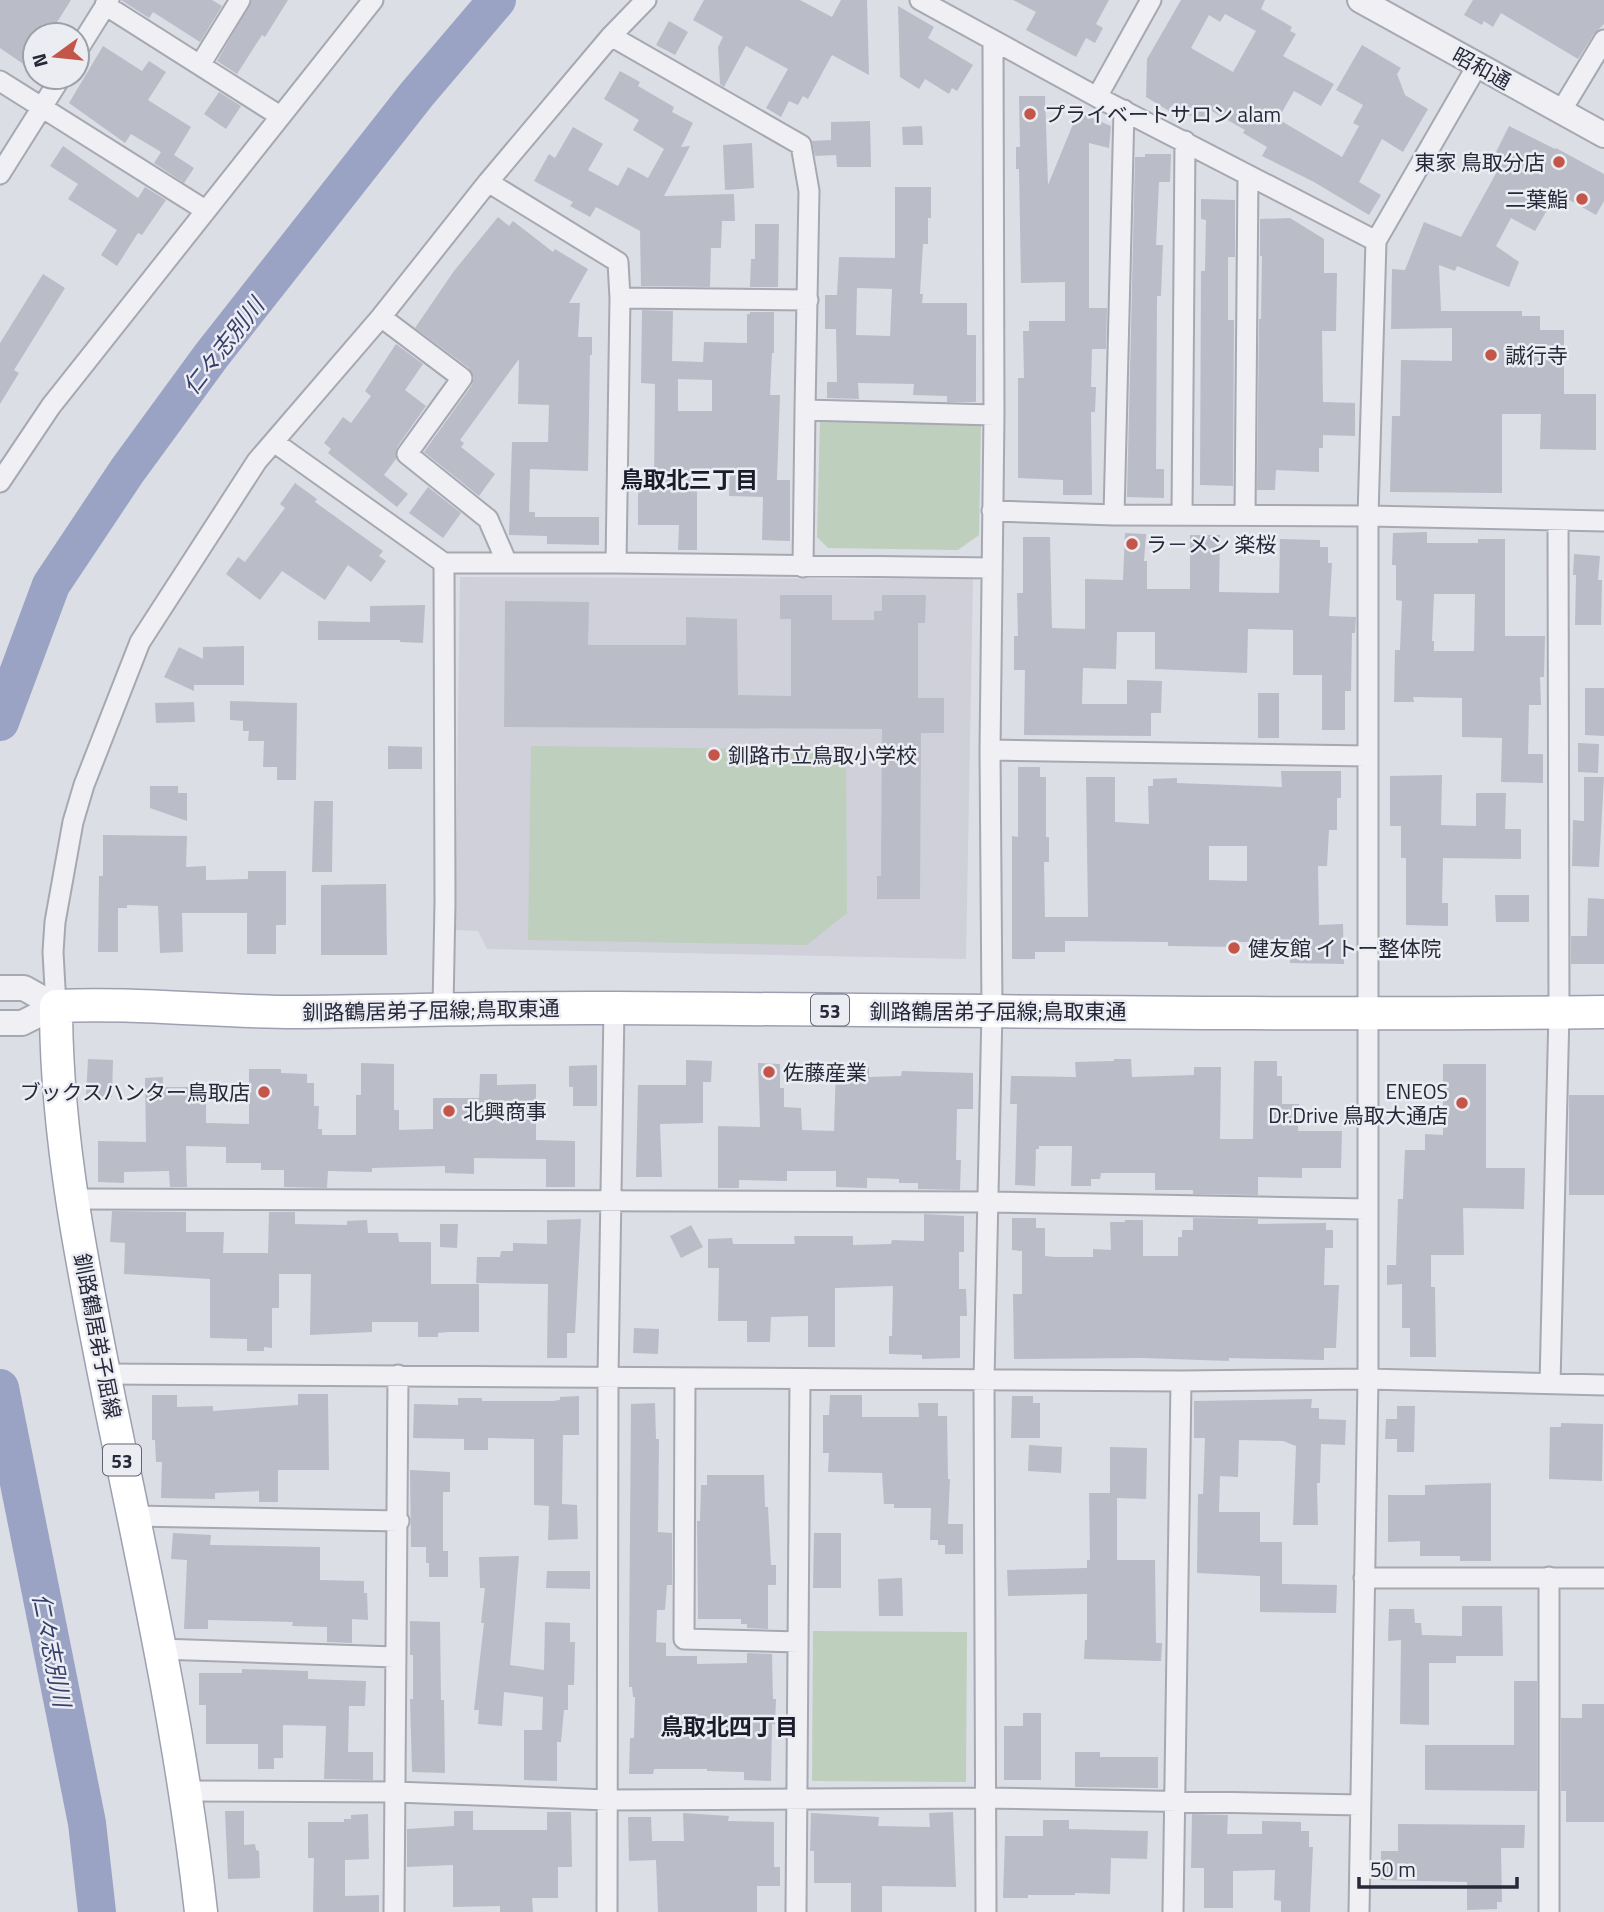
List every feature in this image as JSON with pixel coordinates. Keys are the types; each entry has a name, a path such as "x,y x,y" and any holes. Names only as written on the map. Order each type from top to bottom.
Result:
{"main road":[{"name":"釧路鶴居弟子屈線;鳥取東通","path":"56,1006 97,1004 301,1012 443,1008 1367,1014 1604,1012"},
{"name":"釧路鶴居弟子屈線","path":"56,1006 56,1063 72,1199 104,1374 160,1649 195,1857 201,1912"}],"street":[{"path":"200,65 240,0"},
{"path":"0,482 51,406 373,0"},
{"path":"56,1006 53,952 55,922 73,822 140,642 257,461 381,317 488,182 611,36 646,0"},
{"path":"920,0 1097,97 1376,241"},
{"path":"1097,97 1151,0"},
{"name":"昭和通","path":"1360,0 1604,135"},
{"path":"91,29 107,3 280,116"},
{"path":"611,36 801,145 809,191 803,567"},
{"path":"986,1912 984,1380 992,1010 990,750 994,415 993,40"},
{"path":"1561,111 1604,40"},
{"path":"1359,1912 1368,1380 1368,516 1376,241 1477,66"},
{"path":"0,81 205,210"},
{"path":"0,174 52,91"},
{"path":"1114,515 1124,110"},
{"path":"1182,514 1185,141"},
{"path":"1245,515 1248,175"},
{"path":"488,182 618,262 620,298 616,563"},
{"path":"620,298 808,300"},
{"path":"381,317 462,378 407,454 488,519 508,563"},
{"path":"805,410 994,415"},
{"path":"274,442 444,563 992,568"},
{"path":"992,512 1604,521"},
{"path":"1550,1383 1559,1012 1558,520"},
{"path":"443,1008 444,563"},
{"path":"990,750 1367,756"},
{"path":"12,988 56,1006"},
{"path":"11,1023 56,1006"},
{"path":"607,1912 608,1377 614,1008"},
{"path":"72,1199 988,1202 1367,1209"},
{"path":"104,1374 685,1379 1368,1380 1604,1385"},
{"path":"394,1912 398,1375"},
{"path":"685,1379 684,1639 798,1642"},
{"path":"796,1912 800,1379"},
{"path":"1173,1912 1181,1381"},
{"path":"133,1516 399,1521"},
{"path":"1549,1577 1549,1912"},
{"path":"1364,1578 1604,1578"},
{"path":"160,1649 395,1657"},
{"path":"184,1791 395,1792 608,1800 986,1798 1360,1805"}],"shaded area":[{"name":"釧路市立鳥取小学校","path":"460,577 973,579 966,959 487,949 478,931 455,930"}],"green space":[{"path":"820,420 981,423 979,535 958,550 828,548 817,537"},
{"path":"531,746 846,750 847,913 807,945 528,940"},
{"path":"813,1631 967,1632 966,1782 812,1781"}],"building":[{"path":"0,0 71,0 58,21 21,21 21,62 0,48"},
{"path":"121,0 212,0 222,6 200,42 153,12 149,18"},
{"path":"252,0 288,0 237,74 217,61"},
{"path":"704,0 800,0 832,17 841,0 867,0 869,75 832,55 808,99 803,96 798,105 789,101 781,117 766,108 788,69 746,46 724,87 720,84 718,47 723,37 693,20"},
{"path":"1013,0 1109,0 1096,24 1103,28 1095,43 1086,38 1076,57 1026,30 1036,12"},
{"path":"1181,0 1265,0 1261,9 1292,27 1290,31 1296,34 1283,56 1334,84 1321,106 1294,91 1278,119 1342,157 1359,126 1353,123 1363,105 1336,90 1362,45 1401,68 1397,74 1405,95 1428,109 1403,152 1382,139 1359,182 1381,195 1369,215 1314,182 1262,156 1267,147 1243,133 1245,130 1210,110 1203,123 1172,105 1169,111 1146,97 1147,59","holes":["1225,14 1256,31 1233,72 1191,48 1209,15 1220,22"]},
{"path":"1473,0 1604,0 1604,24 1578,59 1501,13 1493,27 1484,21 1482,25 1464,15"},
{"path":"898,6 934,27 928,38 973,65 957,91 952,88 949,94 925,79 919,89 900,77"},
{"path":"669,21 688,32 675,55 656,45"},
{"path":"103,46 142,71 149,61 166,72 148,100 191,127 174,155 194,168 184,183 154,163 161,152 131,134 125,143 69,103 76,91 91,91 91,66"},
{"path":"620,71 640,82 638,86 674,107 672,112 693,123 681,147 690,146 664,196 734,194 735,221 722,221 721,248 711,248 710,287 641,286 640,231 596,207 590,217 570,206 573,202 534,181 549,154 555,158 573,127 603,144 588,170 618,186 628,167 648,178 664,149 633,130 639,120 604,99"},
{"path":"219,92 241,106 226,129 204,114"},
{"path":"1019,96 1045,96 1048,185 1078,112 1111,126 1109,148 1089,143 1089,308 1107,308 1106,349 1092,349 1091,387 1096,387 1095,412 1091,412 1092,495 1063,495 1063,480 1018,478 1018,378 1024,378 1023,331 1029,331 1029,321 1065,321 1065,282 1021,283 1019,169 1016,169 1016,147 1020,147"},
{"path":"870,121 871,167 837,167 836,155 815,156 812,141 831,140 831,122"},
{"path":"922,126 923,145 903,145 902,127"},
{"path":"1509,126 1604,174 1604,201 1596,215 1557,193 1535,231 1511,218 1496,246 1519,262 1509,287 1457,266 1455,271 1439,265 1441,311 1522,311 1522,316 1540,316 1540,330 1564,330 1564,394 1596,394 1596,450 1540,449 1541,414 1502,414 1502,493 1390,492 1392,416 1400,416 1401,360 1452,361 1452,328 1391,329 1392,269 1405,270 1424,222 1461,237 1505,157 1496,152"},
{"path":"752,143 754,188 725,190 723,145"},
{"path":"63,146 138,198 145,187 166,200 142,235 138,233 117,266 101,255 117,230 68,199 78,184 50,166"},
{"path":"1145,154 1171,154 1170,182 1159,182 1156,245 1163,245 1161,296 1157,296 1156,469 1164,469 1164,498 1127,497 1135,157 1145,157"},
{"path":"895,187 931,187 931,218 928,218 928,244 923,244 920,294 923,294 922,303 967,303 967,335 976,335 976,402 947,402 947,396 913,395 914,384 858,383 859,399 827,398 827,382 837,382 836,329 825,329 825,295 837,295 839,257 895,258","holes":["857,288 892,289 890,336 856,335"]},
{"path":"1201,199 1235,200 1235,257 1228,257 1228,320 1234,320 1233,486 1200,485 1201,271 1205,271 1206,220 1201,219"},
{"path":"498,217 509,226 513,221 553,252 555,249 588,269 569,303 580,303 578,337 592,337 588,471 530,469 529,512 535,512 535,517 599,517 599,545 547,544 547,536 509,535 512,442 548,442 549,405 518,404 519,359 460,440 464,443 461,447 495,474 479,496 424,452 472,385 474,377 469,368 415,328 454,271"},
{"path":"1290,218 1324,239 1324,273 1337,273 1336,331 1322,331 1323,402 1355,403 1355,436 1323,435 1323,448 1319,448 1319,472 1276,470 1275,490 1257,490 1262,256 1260,219"},
{"path":"755,224 779,224 778,287 750,287 751,259 755,259"},
{"path":"43,274 65,288 14,370 19,373 0,404 0,343"},
{"path":"642,310 673,311 672,361 703,362 704,342 747,343 747,314 774,312 770,395 780,395 777,480 790,480 790,541 762,540 763,497 729,496 730,471 697,471 697,550 678,550 679,525 638,525 638,482 654,483 655,384 641,383","holes":["678,379 712,380 712,411 678,411"]},
{"path":"396,344 423,364 405,390 426,406 397,447 396,459 384,475 408,494 397,507 328,453 331,449 324,443 343,417 351,423 371,396 365,391"},
{"path":"295,483 317,499 315,502 383,551 379,556 386,561 371,582 348,565 325,600 282,571 260,600 226,574 238,557 245,562 285,508 280,504"},
{"path":"428,487 461,513 443,538 409,513"},
{"path":"1427,532 1427,543 1478,543 1478,539 1505,539 1505,636 1545,636 1544,677 1540,677 1541,705 1529,705 1528,754 1543,754 1543,783 1501,782 1502,738 1462,737 1462,698 1413,697 1414,702 1394,702 1395,650 1400,650 1402,601 1396,600 1396,565 1392,565 1393,533","holes":["1434,594 1475,594 1474,651 1434,651"]},
{"path":"1125,533 1146,534 1144,561 1147,561 1147,589 1190,589 1190,535 1220,535 1219,592 1279,593 1280,539 1320,540 1320,547 1328,547 1328,563 1332,563 1329,616 1356,617 1355,633 1352,633 1351,691 1345,691 1345,730 1322,730 1322,675 1293,675 1293,630 1248,629 1247,673 1155,669 1155,632 1117,632 1116,669 1083,668 1082,704 1127,704 1127,680 1162,681 1161,713 1151,713 1151,736 1024,735 1025,670 1014,670 1014,636 1018,636 1017,593 1023,593 1023,537 1050,537 1052,628 1085,629 1085,579 1123,580"},
{"path":"1574,554 1600,556 1598,580 1602,580 1601,625 1575,625"},
{"path":"780,595 832,595 832,620 874,620 874,611 882,611 882,595 926,595 925,623 918,623 918,698 944,698 944,733 921,733 920,899 877,899 877,876 881,876 882,729 504,727 505,601 589,602 588,645 686,645 686,617 737,619 738,695 791,696 791,619 780,619"},
{"path":"425,605 423,643 400,640 318,640 318,621 370,622 370,606"},
{"path":"244,646 244,685 194,685 194,691 164,677 179,647 203,659 203,647"},
{"path":"1585,688 1604,688 1604,736 1585,735"},
{"path":"1258,693 1279,693 1279,738 1258,738"},
{"path":"230,701 297,703 296,780 277,780 277,767 263,767 264,741 248,741 249,731 243,731 243,721 230,720"},
{"path":"194,702 195,722 156,723 155,703"},
{"path":"1578,743 1599,744 1598,773 1578,772"},
{"path":"388,746 422,747 422,769 388,769"},
{"path":"1018,767 1040,767 1040,777 1046,777 1046,837 1049,837 1049,862 1044,862 1045,917 1088,917 1086,777 1115,777 1115,822 1149,824 1148,786 1153,786 1153,779 1177,778 1177,783 1282,787 1281,771 1341,771 1341,798 1337,798 1337,830 1329,830 1327,866 1318,866 1319,925 1343,924 1344,964 1290,963 1290,942 1240,942 1241,947 1168,946 1168,942 1065,941 1065,952 1035,952 1035,959 1012,959 1012,836 1018,837","holes":["1209,846 1247,846 1247,881 1209,880"]},
{"path":"1442,775 1441,825 1476,826 1476,793 1506,793 1505,829 1521,829 1521,859 1443,858 1442,903 1448,903 1448,926 1406,925 1406,858 1401,858 1401,826 1390,826 1390,776"},
{"path":"1584,777 1604,777 1599,867 1572,866 1573,820 1584,821"},
{"path":"150,786 178,786 178,793 187,793 187,821 150,808"},
{"path":"314,801 333,801 332,872 312,872"},
{"path":"103,835 187,836 186,867 206,866 206,880 248,879 248,871 286,871 286,925 276,925 276,954 247,954 247,913 182,913 183,952 160,953 158,906 127,905 127,908 118,908 118,952 98,952 99,876 103,876"},
{"path":"386,884 387,955 321,955 321,885"},
{"path":"1495,895 1529,895 1529,922 1496,922"},
{"path":"1588,898 1604,899 1604,964 1571,964 1571,936 1587,936"},
{"path":"88,1059 113,1060 112,1097 86,1096"},
{"path":"1131,1059 1132,1077 1194,1075 1194,1067 1221,1067 1220,1139 1253,1139 1254,1061 1277,1061 1277,1076 1282,1076 1282,1104 1299,1104 1298,1131 1342,1131 1341,1168 1302,1168 1302,1178 1258,1177 1258,1195 1193,1194 1193,1190 1155,1190 1155,1173 1101,1173 1100,1179 1091,1179 1091,1186 1071,1186 1072,1146 1039,1146 1039,1149 1036,1149 1035,1186 1015,1185 1017,1104 1010,1104 1011,1076 1076,1077 1075,1062"},
{"path":"686,1060 712,1061 711,1082 703,1082 703,1123 660,1124 662,1177 636,1177 638,1085 686,1085"},
{"path":"361,1063 394,1064 394,1110 399,1110 399,1130 433,1129 433,1098 479,1098 480,1074 497,1074 497,1085 536,1084 536,1140 575,1141 575,1187 546,1187 546,1159 474,1158 474,1174 445,1173 445,1166 372,1168 372,1172 328,1171 327,1188 284,1187 284,1170 261,1170 261,1163 226,1163 226,1147 186,1146 187,1187 170,1187 169,1171 124,1172 124,1183 98,1182 98,1141 146,1142 145,1078 163,1077 163,1087 206,1087 206,1123 249,1124 249,1069 281,1069 281,1073 307,1074 307,1083 314,1083 314,1106 319,1106 318,1129 322,1129 322,1135 356,1135 356,1095 361,1095"},
{"path":"758,1063 780,1064 780,1088 784,1088 784,1107 801,1108 802,1130 834,1131 836,1066 869,1067 869,1077 901,1076 902,1071 973,1073 973,1109 957,1109 956,1160 961,1160 960,1190 918,1189 918,1183 899,1183 899,1179 867,1178 867,1188 836,1187 836,1171 787,1171 787,1181 739,1180 739,1188 718,1188 718,1126 760,1127"},
{"path":"1443,1064 1486,1064 1486,1168 1525,1168 1524,1209 1463,1208 1464,1255 1431,1255 1431,1287 1435,1287 1436,1357 1410,1357 1410,1328 1402,1328 1402,1284 1387,1285 1387,1265 1396,1265 1398,1199 1403,1199 1405,1150 1425,1150 1425,1134 1443,1135"},
{"path":"597,1065 597,1106 573,1106 569,1066"},
{"path":"1569,1095 1604,1095 1604,1195 1569,1195"},
{"path":"112,1211 186,1212 186,1232 224,1232 223,1253 268,1253 269,1212 295,1212 295,1224 347,1225 347,1221 367,1220 368,1233 398,1233 399,1242 431,1242 431,1284 479,1284 479,1332 448,1332 438,1333 438,1337 418,1337 418,1322 372,1322 372,1332 310,1335 311,1274 279,1274 279,1308 272,1308 272,1348 247,1351 247,1339 210,1338 210,1279 124,1274 125,1243 110,1242"},
{"path":"924,1214 964,1216 964,1252 959,1252 959,1289 966,1289 967,1316 960,1316 960,1358 922,1359 922,1355 889,1354 893,1286 835,1288 835,1347 808,1347 808,1316 771,1317 770,1342 747,1342 747,1321 718,1321 719,1268 708,1268 708,1239 732,1238 733,1244 795,1244 794,1236 853,1236 853,1245 891,1244 892,1240 924,1241"},
{"path":"1012,1218 1036,1218 1036,1228 1045,1228 1045,1256 1055,1257 1093,1257 1093,1249 1111,1250 1110,1222 1125,1220 1143,1220 1143,1256 1178,1256 1178,1237 1182,1237 1182,1230 1193,1230 1193,1218 1258,1219 1258,1224 1326,1223 1326,1230 1333,1230 1333,1248 1325,1248 1324,1285 1339,1285 1336,1348 1324,1348 1324,1360 1014,1359 1013,1294 1022,1294 1022,1251 1012,1250"},
{"path":"581,1219 575,1333 567,1333 567,1358 547,1358 548,1284 476,1283 477,1257 500,1257 501,1251 513,1251 513,1243 547,1244 547,1220"},
{"path":"440,1224 458,1224 457,1248 440,1247"},
{"path":"691,1225 703,1247 681,1258 670,1236"},
{"path":"634,1328 659,1329 658,1354 633,1353"},
{"path":"298,1394 328,1394 329,1470 278,1470 278,1502 259,1502 259,1491 215,1493 215,1499 161,1498 162,1462 156,1462 155,1440 152,1440 152,1395 177,1395 177,1407 213,1406 213,1411 298,1405"},
{"path":"830,1395 862,1395 862,1417 919,1417 918,1403 938,1403 938,1416 947,1416 950,1479 948,1524 963,1524 963,1554 945,1554 945,1545 938,1545 938,1540 930,1540 931,1508 894,1508 894,1504 884,1504 882,1473 828,1472 829,1453 823,1453 823,1415 829,1415"},
{"path":"579,1396 579,1435 563,1435 562,1504 577,1505 578,1539 548,1540 549,1506 534,1505 534,1439 488,1438 488,1450 464,1450 464,1439 413,1438 414,1404 458,1405 458,1398 482,1398 482,1401 552,1401 560,1400 560,1397"},
{"path":"1012,1396 1033,1396 1033,1403 1040,1403 1040,1438 1011,1438"},
{"path":"1312,1399 1311,1408 1319,1408 1319,1419 1346,1420 1345,1445 1321,1444 1320,1483 1317,1483 1318,1525 1293,1525 1296,1446 1283,1441 1239,1440 1238,1477 1220,1476 1219,1512 1260,1512 1260,1542 1282,1542 1282,1584 1337,1585 1336,1613 1260,1612 1260,1576 1197,1573 1198,1494 1203,1494 1205,1438 1194,1438 1194,1401"},
{"path":"655,1403 656,1439 659,1439 658,1532 672,1533 672,1585 667,1585 665,1610 657,1610 656,1642 666,1643 666,1656 697,1656 697,1664 747,1663 747,1653 772,1654 773,1699 776,1699 775,1724 772,1724 771,1781 744,1780 744,1772 707,1769 654,1769 653,1774 629,1774 630,1738 634,1738 635,1697 632,1687 629,1687 631,1404"},
{"path":"1397,1406 1415,1406 1414,1452 1397,1452 1397,1439 1385,1439 1386,1419 1397,1419"},
{"path":"1561,1423 1603,1424 1602,1481 1549,1479 1550,1427 1561,1427"},
{"path":"1029,1445 1062,1447 1061,1473 1028,1471"},
{"path":"1110,1447 1147,1448 1146,1499 1117,1498 1117,1560 1155,1560 1156,1643 1162,1643 1161,1661 1084,1659 1087,1640 1087,1594 1008,1596 1007,1570 1087,1568 1087,1560 1090,1560 1089,1493 1110,1493"},
{"path":"410,1470 450,1472 450,1492 443,1492 443,1551 448,1551 448,1577 429,1577 426,1547 411,1547"},
{"path":"707,1475 764,1475 771,1565 776,1565 776,1585 768,1585 768,1629 747,1628 747,1624 741,1624 741,1619 698,1619 697,1521 700,1521 701,1485 707,1485"},
{"path":"1491,1483 1491,1561 1460,1561 1460,1556 1420,1556 1420,1541 1388,1542 1388,1495 1425,1495 1425,1485"},
{"path":"173,1533 211,1535 210,1545 320,1547 320,1580 364,1581 368,1620 352,1619 352,1643 327,1642 327,1627 292,1626 293,1622 208,1620 208,1629 184,1629 187,1560 171,1559"},
{"path":"814,1533 841,1533 841,1588 813,1588"},
{"path":"519,1556 510,1665 544,1670 545,1622 570,1623 570,1642 575,1642 574,1685 568,1685 568,1710 564,1710 561,1742 557,1742 557,1781 524,1780 524,1730 542,1730 543,1697 504,1692 502,1726 478,1724 479,1710 474,1710 484,1623 481,1623 485,1588 480,1588 479,1557"},
{"path":"547,1571 590,1571 590,1589 546,1588"},
{"path":"902,1578 903,1616 879,1616 878,1579"},
{"path":"1462,1606 1502,1606 1503,1656 1456,1656 1456,1663 1429,1663 1429,1725 1400,1724 1401,1640 1388,1641 1389,1609 1414,1609 1415,1623 1421,1623 1422,1635 1462,1636"},
{"path":"410,1621 440,1622 445,1773 412,1772 410,1699 413,1699 413,1655 410,1655"},
{"path":"242,1669 308,1671 308,1679 366,1681 365,1706 349,1706 348,1752 373,1752 373,1780 324,1779 326,1726 283,1725 283,1758 274,1758 274,1769 258,1769 258,1744 206,1744 206,1705 199,1705 199,1673 242,1673"},
{"path":"1514,1681 1537,1681 1537,1791 1425,1790 1425,1745 1514,1745"},
{"path":"1582,1704 1604,1704 1604,1822 1566,1822 1566,1791 1561,1791 1561,1718 1582,1718"},
{"path":"1023,1713 1041,1713 1041,1780 1004,1780 1004,1726 1023,1726"},
{"path":"1075,1752 1100,1752 1100,1757 1158,1757 1158,1788 1075,1787"},
{"path":"225,1811 244,1811 244,1845 255,1844 256,1850 259,1851 260,1878 228,1879"},
{"path":"454,1811 473,1811 473,1830 547,1830 547,1812 571,1812 572,1867 558,1867 558,1898 532,1898 533,1912 500,1912 500,1906 453,1907 453,1865 407,1867 407,1829 454,1826"},
{"path":"953,1812 956,1887 882,1886 882,1912 851,1912 851,1883 814,1883 814,1851 810,1851 811,1813 879,1817 878,1826 930,1827 929,1813"},
{"path":"683,1813 729,1816 728,1821 774,1822 774,1867 780,1867 780,1886 757,1886 757,1912 658,1912 656,1860 629,1861 628,1817 651,1817 652,1841 684,1841"},
{"path":"368,1814 369,1859 345,1860 345,1896 379,1895 379,1912 313,1912 314,1858 308,1858 308,1822 344,1822 344,1819 351,1819 351,1815"},
{"path":"1192,1814 1228,1815 1227,1834 1262,1834 1262,1821 1301,1822 1301,1831 1309,1831 1309,1847 1313,1847 1310,1912 1281,1912 1281,1901 1274,1900 1275,1870 1233,1871 1233,1908 1204,1908 1204,1868 1191,1868"},
{"path":"1043,1820 1069,1820 1069,1829 1148,1831 1147,1859 1111,1858 1110,1894 1075,1893 1003,1898 1005,1836 1043,1836"},
{"path":"1398,1824 1525,1825 1524,1848 1501,1848 1502,1902 1497,1902 1497,1909 1467,1910 1467,1882 1381,1880 1381,1851 1398,1851"}],"waterway":[{"name":"仁々志別川","path":"0,722 51,585 127,471 211,356 417,94 497,0"},
{"name":"仁々志別川","path":"0,1388 87,1823 97,1912"}],"place":[{"name":"プライベートサロン alam","path":"1030,114"},
{"name":"東家 鳥取分店","path":"1559,162"},
{"name":"二葉鮨","path":"1582,199"},
{"name":"誠行寺","path":"1491,355"},
{"name":"ラ－メン 楽桜","path":"1132,544"},
{"name":"釧路市立鳥取小学校","path":"714,755"},
{"name":"健友館 イトー整体院","path":"1234,948"},
{"name":"佐藤産業","path":"769,1072"},
{"name":"ブックスハンター鳥取店","path":"264,1092"},
{"name":"ENEOS Dr.Drive 鳥取大通店","path":"1462,1103"},
{"name":"北興商事","path":"449,1111"}],"district":[{"name":"鳥取北三丁目","path":"689,479"},
{"name":"鳥取北四丁目","path":"729,1726"}]}
